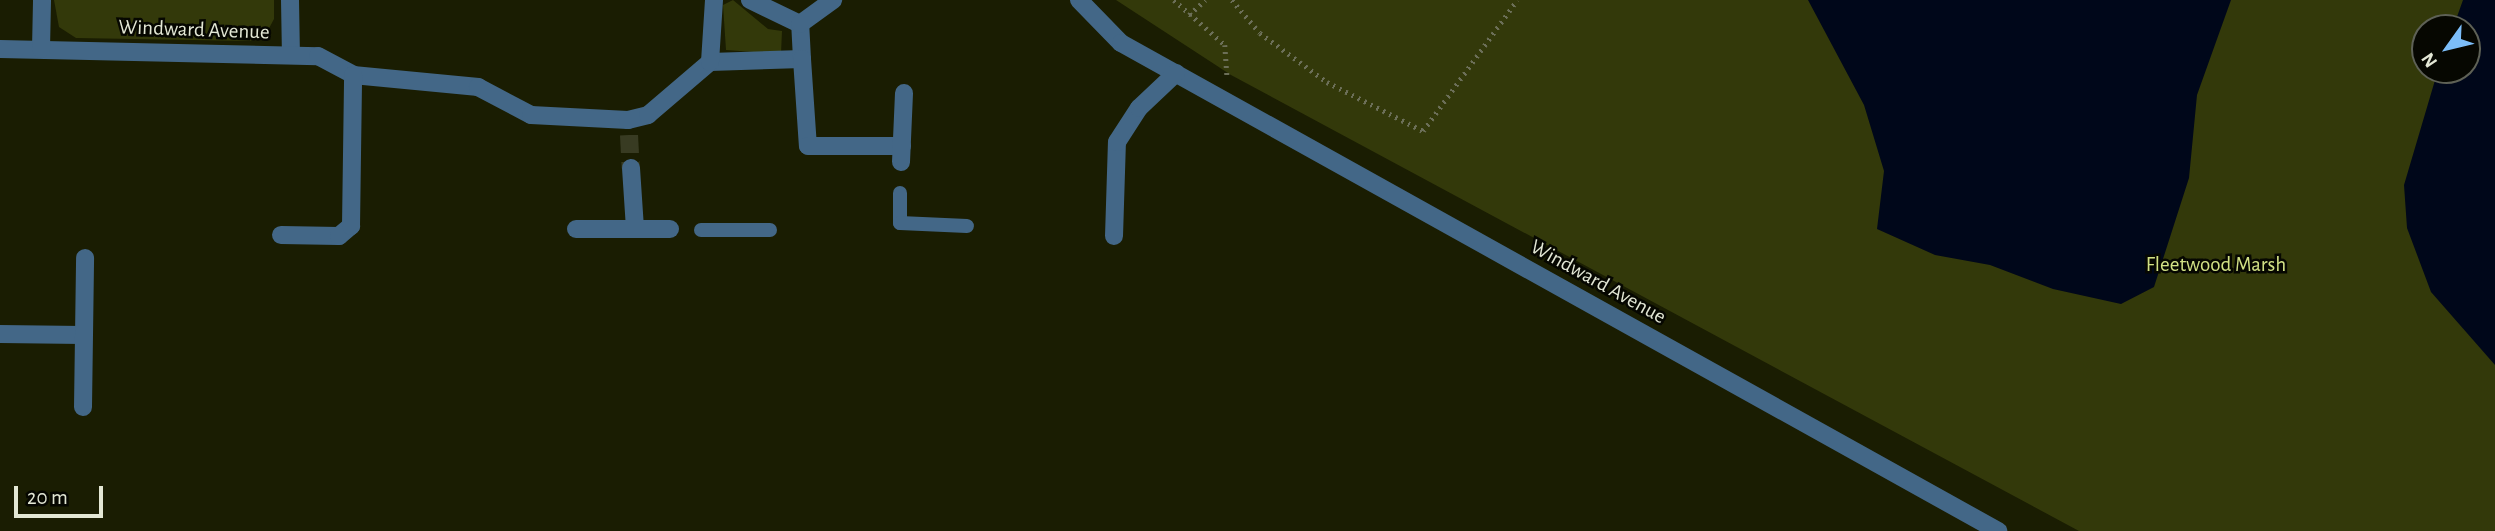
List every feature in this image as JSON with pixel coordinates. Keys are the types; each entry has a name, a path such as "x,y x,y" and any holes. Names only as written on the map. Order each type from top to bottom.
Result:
{"street":[{"path":"41,49 42,0"},
{"name":"Windward Avenue","path":"0,49 291,55 290,0"},
{"path":"710,62 714,0"},
{"path":"750,0 800,24"},
{"path":"800,24 832,0"},
{"name":"Windward Avenue","path":"1079,0 1121,43 1998,531"},
{"path":"800,24 808,146 901,154 904,93"},
{"path":"291,55 337,62 353,75 478,87 531,115 629,127 649,115 710,62 802,60"},
{"path":"1114,236 1117,142 1139,108 1176,73"},
{"path":"281,234 340,236 351,226 353,75"},
{"path":"631,168 635,229"},
{"path":"576,229 670,229"},
{"path":"83,408 85,258"},
{"path":"0,334 83,335"}],"lane":[{"path":"900,193 900,223 968,226"},
{"path":"701,230 770,230"}],"path":[{"path":"1174,0 1225,45 1227,101"},
{"path":"1189,15 1205,0"},
{"path":"1232,0 1261,33 1327,82 1423,131 1517,0"}],"green space":[{"path":"54,0 274,0 274,19 267,32 250,41 76,38 59,27"},
{"path":"733,0 768,29 782,31 781,54 726,50 723,5"},
{"name":"Fleetwood Marsh","path":"1116,0 2495,0 2495,531 2079,531 1231,75"}],"water":[{"path":"1808,0 2231,0 2197,95 2189,178 2154,287 2121,304 2053,289 1990,265 1935,255 1877,229 1884,171 1864,105"},
{"path":"2463,0 2495,0 2495,365 2431,292 2407,228 2404,185 2434,84 2481,84 2481,14 2458,14"}],"tunnel":[{"path":"629,135 631,168"}]}
